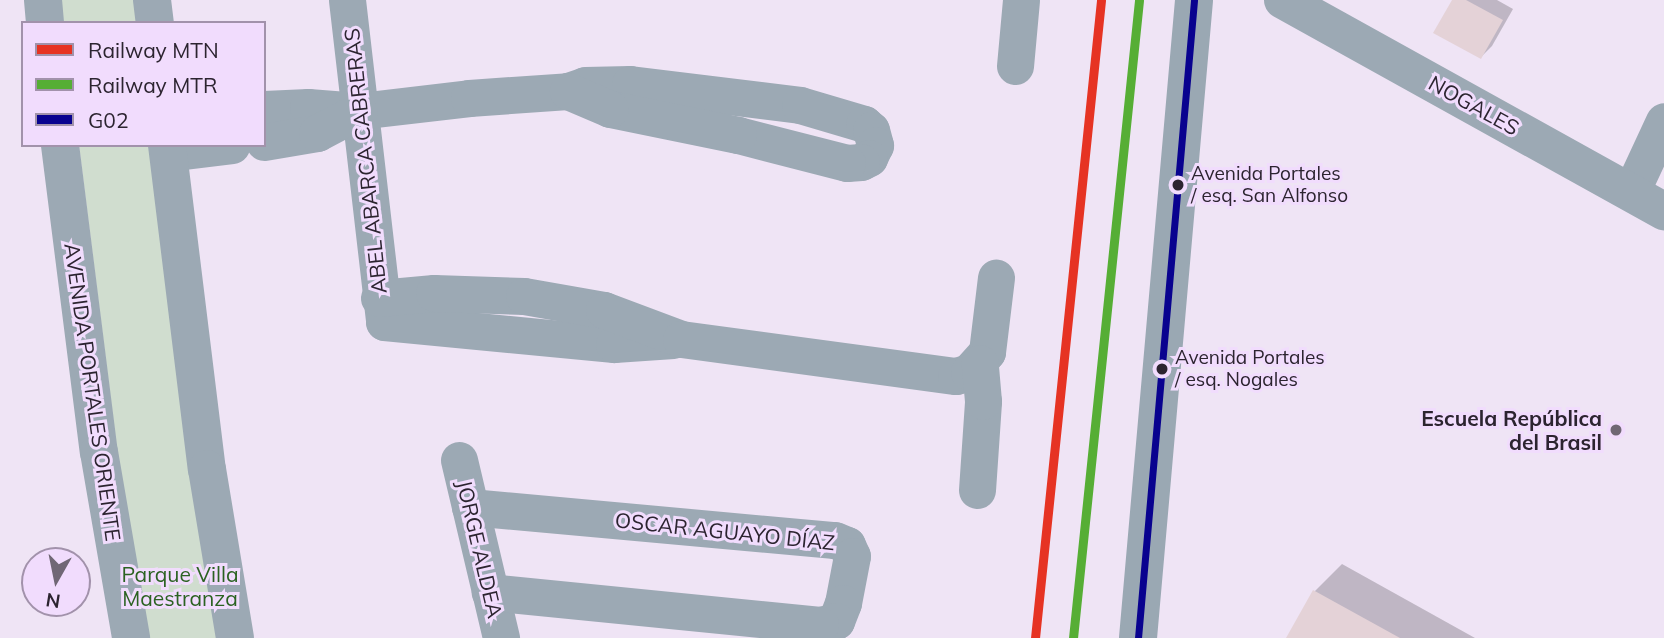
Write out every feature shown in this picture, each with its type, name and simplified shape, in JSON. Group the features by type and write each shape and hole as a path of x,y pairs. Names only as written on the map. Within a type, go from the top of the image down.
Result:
{"main road":[{"path":"1138,638 1194,0"}],"street":[{"path":"43,0 45,21"},
{"path":"152,0 155,21"},
{"name":"ABEL ABARCA CABRERAS","path":"347,0 382,310 434,293 524,296 604,310 681,339 956,376 969,372 980,363"},
{"path":"1015,66 1021,0"},
{"name":"NOGALES","path":"1283,0 1664,211"},
{"path":"266,109 308,107 359,111 568,90 599,84 658,85 800,105 864,124 874,138 873,154 861,162 846,163 750,138 610,109 568,90"},
{"path":"266,142 317,133 359,111"},
{"path":"1631,192 1664,121"},
{"name":"AVENIDA PORTALES ORIENTE","path":"60,147 99,452 131,638"},
{"path":"200,147 168,149 205,456 235,638"},
{"path":"977,490 983,401 980,363 991,340 996,278"},
{"name":"JORGE ALDEA","path":"458,460 501,638"},
{"name":"OSCAR AGUAYO DÍAZ","path":"470,507 835,540 847,545 852,556 843,603 836,621 820,625 490,592"}],"green space":[{"path":"62,0 146,0 146,21 62,21"},
{"name":"Parque Villa Maestranza","path":"79,147 161,147 231,638 146,638 125,513"}],"building":[{"path":"1452,0 1466,0 1503,20 1481,59 1433,33"},
{"path":"1313,590 1400,638 1286,638"}],"rail line":[{"name":"MTN","path":"1035,638 1101,0"},
{"name":"MTR","path":"1073,638 1139,0"}],"transit line":[{"name":"G02","path":"1138,638 1194,0"}],"place":[{"name":"Avenida Portales / esq. San Alfonso","path":"1178,185"},
{"name":"Avenida Portales / esq. Nogales","path":"1162,369"},
{"name":"Escuela República del Brasil","path":"1616,430"}]}
